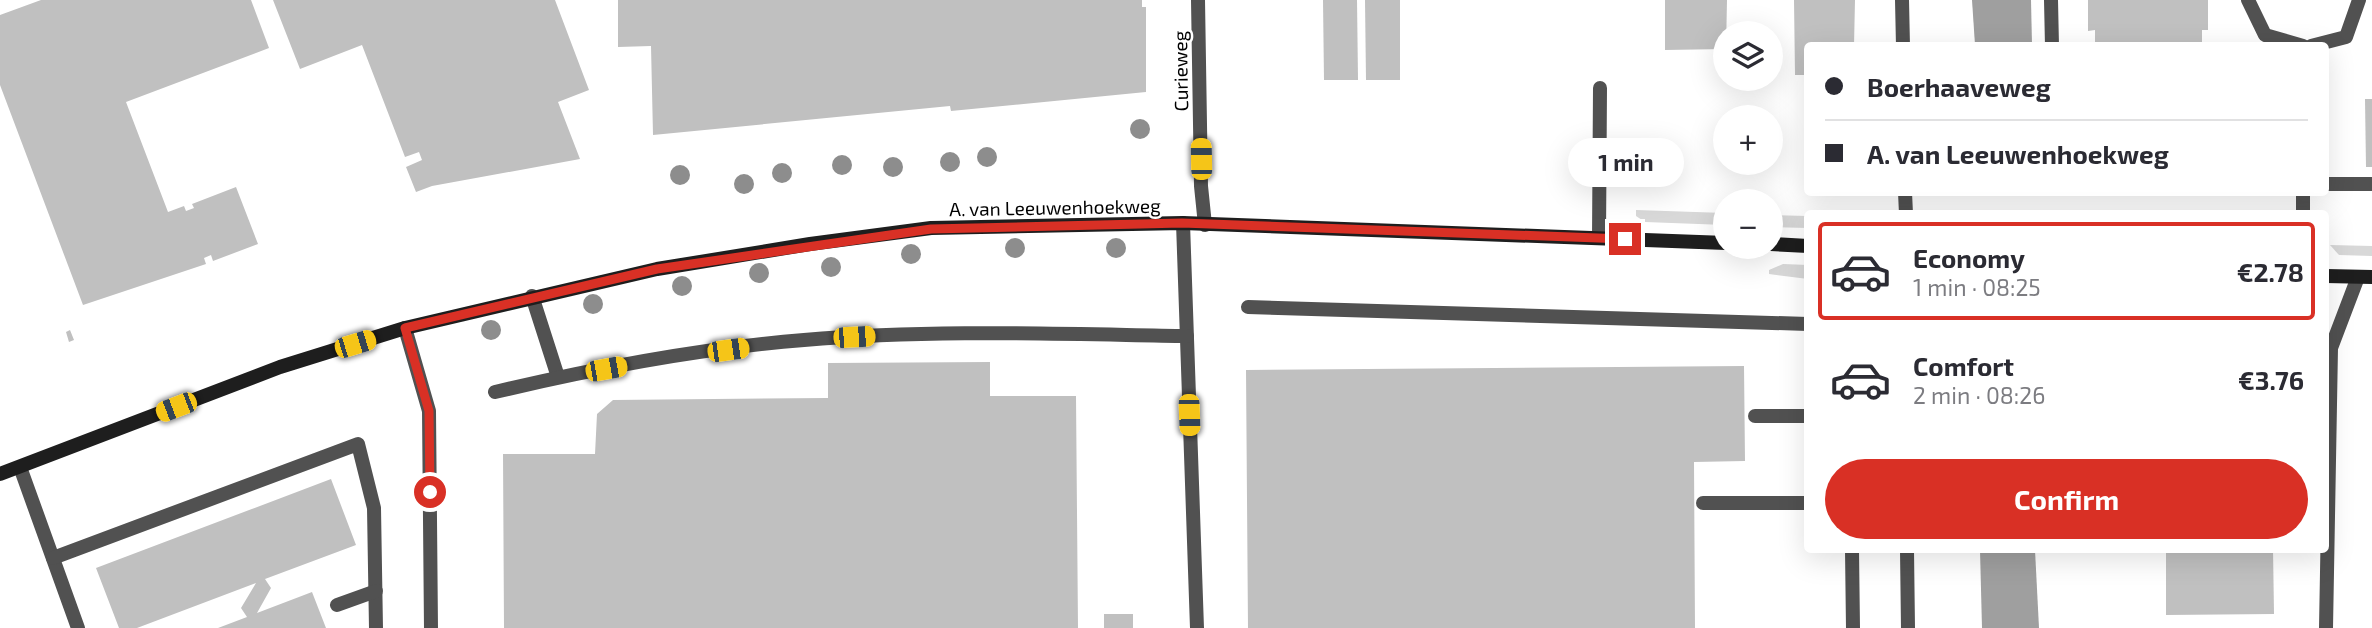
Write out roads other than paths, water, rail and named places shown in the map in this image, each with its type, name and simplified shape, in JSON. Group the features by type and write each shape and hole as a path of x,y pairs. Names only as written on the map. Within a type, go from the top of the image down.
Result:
{"street":[{"name":"Curieweg","path":"1198,0 1201,186 1205,225"},
{"path":"1902,0 1903,42"},
{"path":"2051,0 2052,42"},
{"path":"2248,0 2265,35 2289,42"},
{"path":"2327,42 2346,37 2359,0"},
{"path":"1599,238 1600,88"},
{"path":"2329,184 2372,184"},
{"name":"A. van Leeuwenhoekweg","path":"0,474 280,367 405,328 532,296 657,269 931,229 1182,223 1713,242"},
{"path":"1182,223 1197,628"},
{"path":"1783,245 1804,246"},
{"path":"2329,276 2365,277 2331,348 2329,460"},
{"path":"532,296 558,377"},
{"path":"1248,307 1804,324"},
{"path":"405,328 429,411 431,628"},
{"path":"495,392 558,377 803,340 930,333 1187,336"},
{"path":"1755,416 1804,416"},
{"path":"53,558 358,444 374,508 376,628"},
{"path":"20,467 78,628"},
{"path":"1703,503 1804,503"},
{"path":"1853,553 1853,628"},
{"path":"1907,553 1908,628"},
{"path":"2326,628 2327,553"},
{"path":"337,605 376,591"}]}
